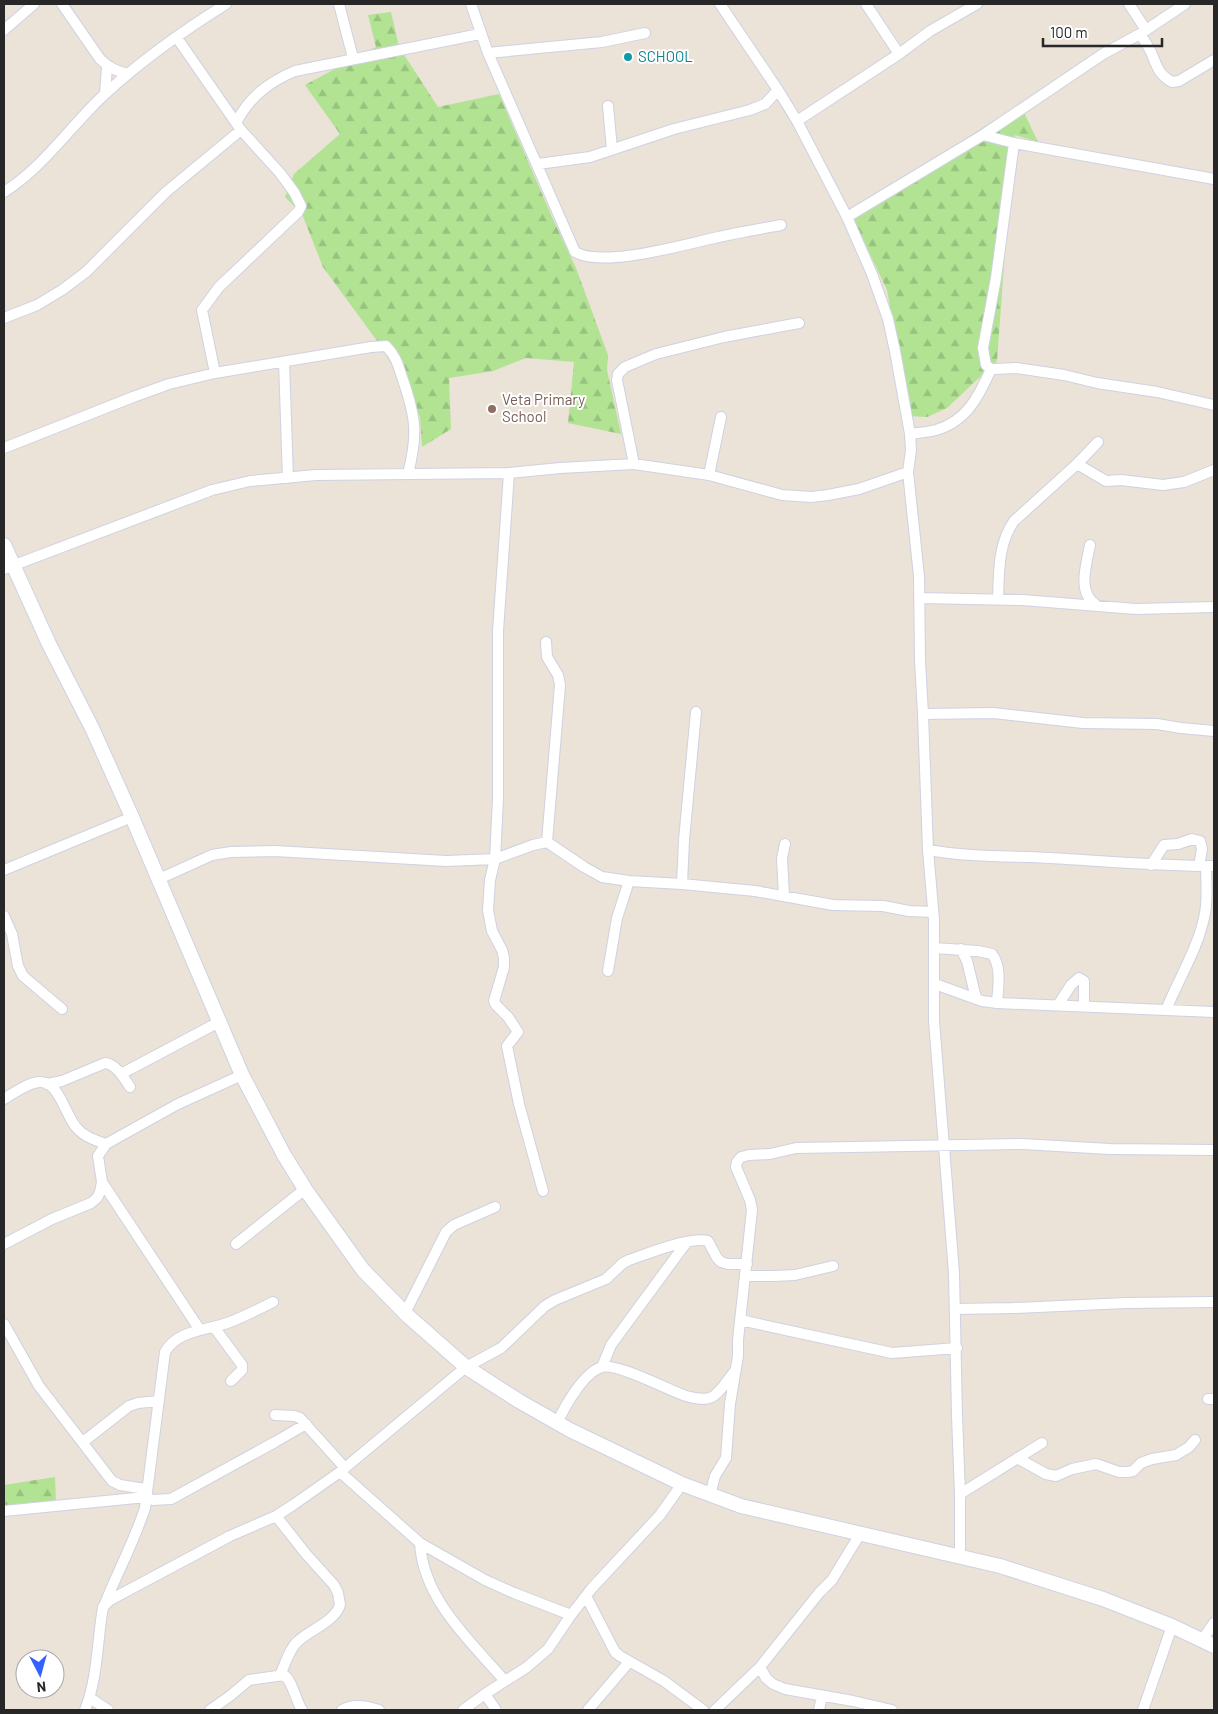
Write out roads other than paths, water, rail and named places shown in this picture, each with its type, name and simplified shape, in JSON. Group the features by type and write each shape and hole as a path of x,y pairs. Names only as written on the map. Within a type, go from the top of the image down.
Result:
{"street":[{"path":"4,30 34,4"},
{"path":"62,4 100,59 107,66 128,74"},
{"path":"4,192 32,170 54,149 82,117 128,74 203,18 226,4"},
{"path":"339,4 353,58"},
{"path":"471,4 480,34 575,252 580,255 605,257 647,254 782,225"},
{"path":"720,4 797,121 847,217 872,274 888,319 896,351 910,434 911,450 908,472 918,556 920,661 928,850 933,912 934,1021 956,1309 960,1556"},
{"path":"866,4 899,54"},
{"path":"797,121 899,54 930,31 977,4"},
{"path":"1129,4 1143,32 1157,70 1172,82 1179,81 1214,60"},
{"path":"847,217 984,135 1102,54 1120,46 1185,4"},
{"path":"488,53 602,42 645,33"},
{"path":"4,318 37,305 62,290 86,272 166,192 238,126 242,111 251,99 279,78 295,71 353,58 480,34"},
{"path":"177,38 238,126 280,173 294,192 301,206 298,212 219,287 202,310 215,373"},
{"path":"106,94 107,66"},
{"path":"538,164 590,157 674,130 758,108 769,101 778,90"},
{"path":"608,106 612,149"},
{"path":"984,135 1014,143 1214,179"},
{"path":"1014,143 996,278 983,348 986,365 991,369 1016,368 1055,374 1157,392 1214,405"},
{"path":"634,464 617,380 618,374 625,367 656,354 686,346 800,323"},
{"path":"4,448 169,384 215,373 372,346 386,346 394,354 412,408 415,425 414,445 408,474"},
{"path":"284,362 288,478"},
{"path":"910,434 934,431 951,424 972,407 991,369"},
{"path":"709,475 721,418"},
{"path":"998,599 1001,552 1006,532 1014,520 1077,464 1098,442"},
{"path":"9,567 212,490 250,481 316,475 509,473 634,464 674,468 709,475 772,493 811,496 859,489 908,472"},
{"path":"1077,464 1106,481 1121,480 1163,485 1184,482 1214,470"},
{"path":"509,473 498,631 498,789 495,859 489,894 490,924 504,958 504,967 494,1001 518,1032 507,1046 519,1104 543,1192"},
{"path":"4,545 9,567 92,728 132,817 242,1075 284,1155 305,1189 363,1270 405,1313 466,1367 519,1402 682,1484 710,1495 741,1506 1000,1566 1075,1590 1172,1626 1208,1643 1214,1623"},
{"path":"1090,545 1084,585 1087,597 1096,605"},
{"path":"1072,604 1084,585"},
{"path":"919,598 998,599 1136,609 1214,607"},
{"path":"546,642 547,656 558,674 560,685 547,842"},
{"path":"682,884 696,712"},
{"path":"923,714 993,713 1083,723 1157,724 1214,731"},
{"path":"4,870 132,817"},
{"path":"1151,865 1164,845 1178,844 1192,839 1200,841 1202,844 1206,866 1205,916 1193,950 1166,1010"},
{"path":"159,879 212,855 231,852 275,851 446,861 495,859 547,842 602,877 784,896 833,905 883,906 909,911 933,912"},
{"path":"784,896 782,858 785,844"},
{"path":"928,850 971,855 1151,865 1206,866"},
{"path":"608,971 617,918 629,881"},
{"path":"4,916 12,934 18,966 23,976 62,1009"},
{"path":"934,948 988,952 994,957 998,978 997,1003"},
{"path":"961,950 967,961 976,998"},
{"path":"1058,1005 1071,985 1079,978 1084,981 1084,1006"},
{"path":"935,984 982,1001 997,1003 1214,1012"},
{"path":"121,1074 218,1022"},
{"path":"47,1084 62,1081 105,1062 121,1074 130,1086"},
{"path":"4,1244 52,1218 91,1203 100,1192 102,1182 98,1156 106,1144 178,1104 242,1075"},
{"path":"4,1099 37,1082 47,1084 53,1087 75,1126 82,1134 92,1140 106,1144"},
{"path":"710,1495 715,1476 726,1458 730,1404 738,1356 740,1320 746,1276 752,1210 750,1200 736,1167 737,1162 742,1157 770,1154 796,1148 944,1144 1022,1144 1110,1149 1214,1150"},
{"path":"102,1182 200,1330"},
{"path":"236,1244 305,1189"},
{"path":"405,1313 446,1232 454,1225 495,1208"},
{"path":"103,1607 123,1592 230,1536 276,1516 342,1470 466,1367 501,1348 545,1306 555,1300 598,1283 612,1274 623,1263 697,1240 708,1241 721,1262 747,1264"},
{"path":"602,1367 606,1354 622,1329 686,1243"},
{"path":"746,1276 795,1275 833,1266"},
{"path":"86,1710 90,1698 103,1607 115,1576 138,1529 145,1508 165,1352 169,1344 185,1335 236,1320 273,1302"},
{"path":"956,1309 1214,1302"},
{"path":"740,1320 892,1353 957,1348"},
{"path":"4,1324 39,1386 106,1474 116,1484 146,1493 153,1500 171,1499 180,1495 306,1424"},
{"path":"214,1327 242,1365 242,1370 231,1381"},
{"path":"557,1422 574,1392 595,1371 602,1367 610,1367 646,1379 678,1394 699,1399 714,1396 736,1370"},
{"path":"83,1442 129,1406 159,1401"},
{"path":"275,1415 297,1416 306,1424 342,1470 420,1543 492,1583 571,1615"},
{"path":"1017,1458 1046,1474 1056,1476 1072,1469 1096,1464 1120,1472 1128,1472 1133,1471 1141,1463 1152,1458 1176,1455 1196,1440"},
{"path":"960,1494 1042,1443"},
{"path":"462,1710 527,1667 548,1649 586,1596 660,1515 682,1484"},
{"path":"4,1511 146,1493"},
{"path":"276,1516 334,1585 340,1605 332,1616 295,1644 280,1675"},
{"path":"715,1710 760,1667 819,1593 832,1580 860,1534"},
{"path":"420,1543 420,1554 425,1573 446,1612 505,1681"},
{"path":"586,1596 615,1652 664,1681 703,1710"},
{"path":"1143,1710 1172,1626"},
{"path":"588,1710 629,1662"},
{"path":"760,1667 766,1678 773,1684 785,1689 892,1710"},
{"path":"210,1710 249,1680 280,1675 286,1676 289,1679 294,1695 302,1710"},
{"path":"484,1694 496,1710"},
{"path":"819,1710 822,1696"},
{"path":"90,1698 108,1710"},
{"path":"342,1710 358,1706 379,1710"}],"place":[{"name":"SCHOOL","path":"628,57"},
{"name":"Veta Primary School","path":"492,409"}]}
